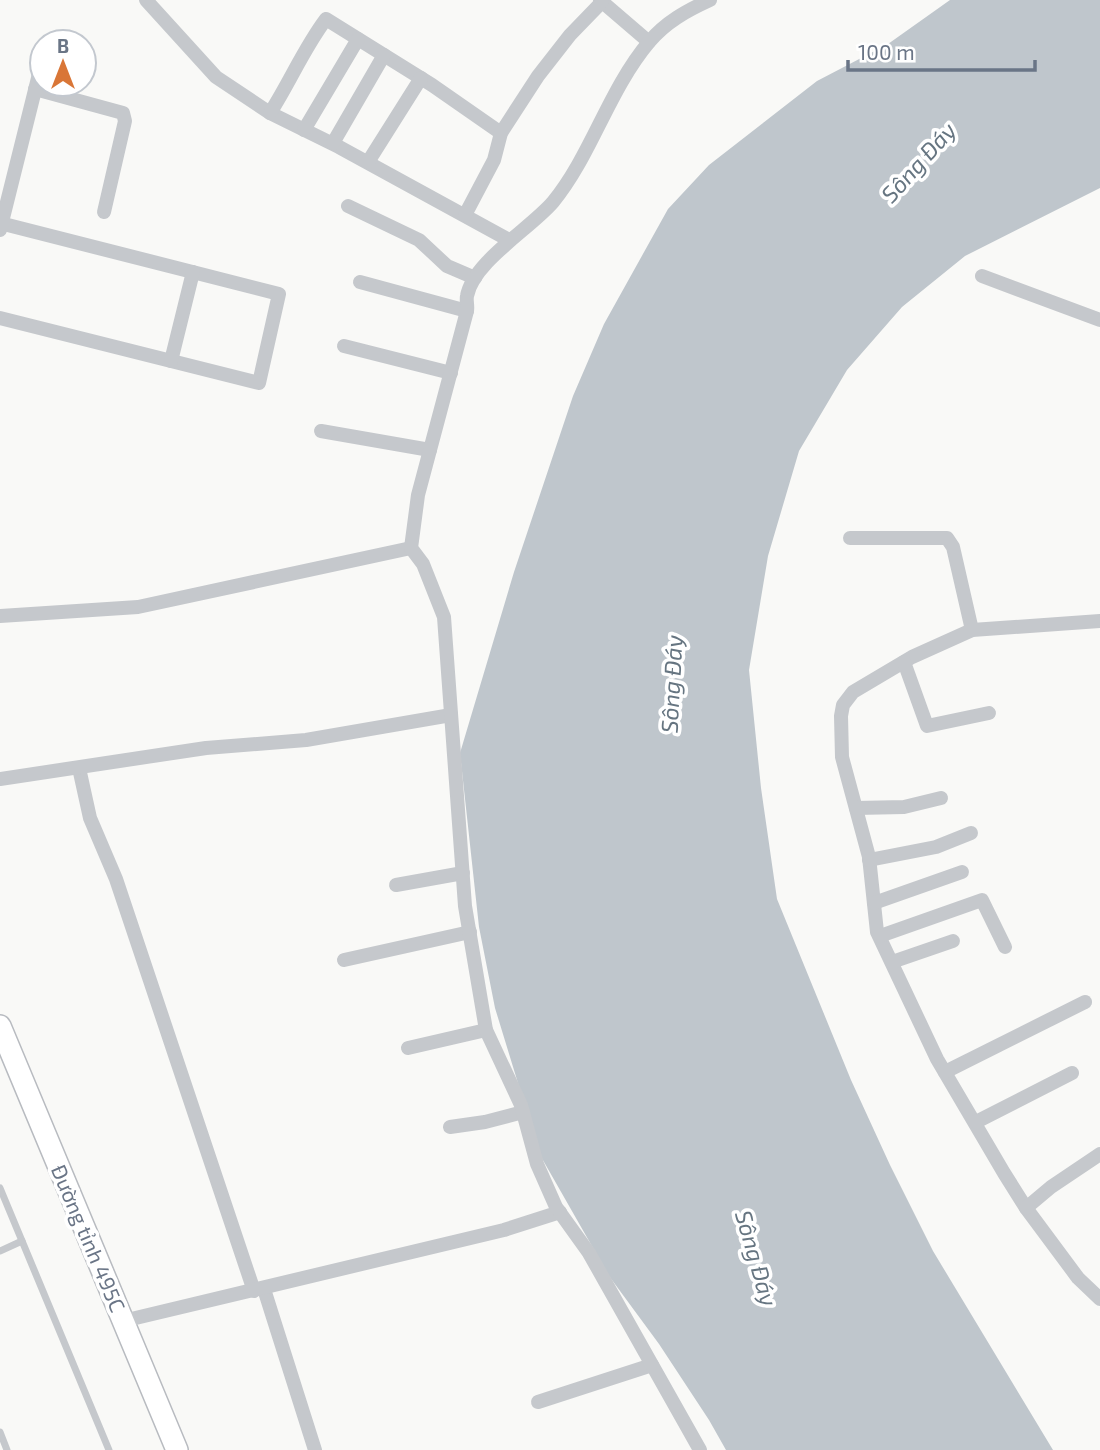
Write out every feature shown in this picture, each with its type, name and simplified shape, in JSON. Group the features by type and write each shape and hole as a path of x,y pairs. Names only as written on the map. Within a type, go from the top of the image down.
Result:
{"main road":[{"name":"Đường tỉnh 495C","path":"2,1034 177,1450"}],"street":[{"path":"146,0 216,77 270,113 333,143 509,240"},
{"path":"699,1450 589,1253 560,1212 537,1164 523,1112 486,1030 463,873 444,624 442,612 422,564 411,548 418,495 467,311 467,296 475,278 509,240 553,202 578,166 609,102 649,42 677,16 710,0"},
{"path":"466,215 494,160 501,133 538,76 601,1 649,42"},
{"path":"270,113 309,41 326,19 421,78 501,133"},
{"path":"304,130 358,39"},
{"path":"333,143 384,55"},
{"path":"368,162 421,78"},
{"path":"0,318 259,383 279,294 1,226 33,98"},
{"path":"68,98 123,113 125,121 104,212"},
{"path":"348,206 419,240 447,266 475,278"},
{"path":"171,361 193,272"},
{"path":"982,276 1100,320"},
{"path":"360,282 467,311"},
{"path":"344,346 451,373"},
{"path":"321,431 430,450"},
{"path":"850,538 947,538 953,547 972,630"},
{"path":"0,616 138,607 411,548"},
{"path":"1100,621 972,630 904,662 853,692 844,705 841,716 842,757 869,860 880,936 945,1072 1026,1208 1078,1278 1100,1299"},
{"path":"904,662 927,726 989,713"},
{"path":"0,779 206,748 306,740 452,715"},
{"path":"79,768 84,800 116,880 315,1450"},
{"path":"856,808 904,807 940,798"},
{"path":"869,860 933,847 971,833"},
{"path":"874,903 962,872"},
{"path":"396,885 463,873"},
{"path":"880,936 982,900 1004,947"},
{"path":"344,960 470,932"},
{"path":"892,962 953,941"},
{"path":"945,1072 1085,1002"},
{"path":"408,1048 486,1030"},
{"path":"976,1122 1072,1073"},
{"path":"450,1127 485,1122 523,1112"},
{"path":"1026,1208 1100,1153"},
{"path":"123,1321 504,1230 560,1212"},
{"path":"538,1402 652,1365"}],"lane":[{"path":"0,1188 109,1450"},
{"path":"0,1251 22,1241"},
{"path":"0,1432 7,1450"}],"water":[{"name":"Sông Đáy","path":"950,0 1100,0 1100,188 965,256 902,307 847,370 799,451 768,556 749,670 761,788 777,899 851,1080 933,1251 1053,1450 726,1450 659,1344 609,1276 540,1155 495,1008 479,927 460,753 514,572 573,396 604,324 668,209 709,165 817,81 888,44"}]}
